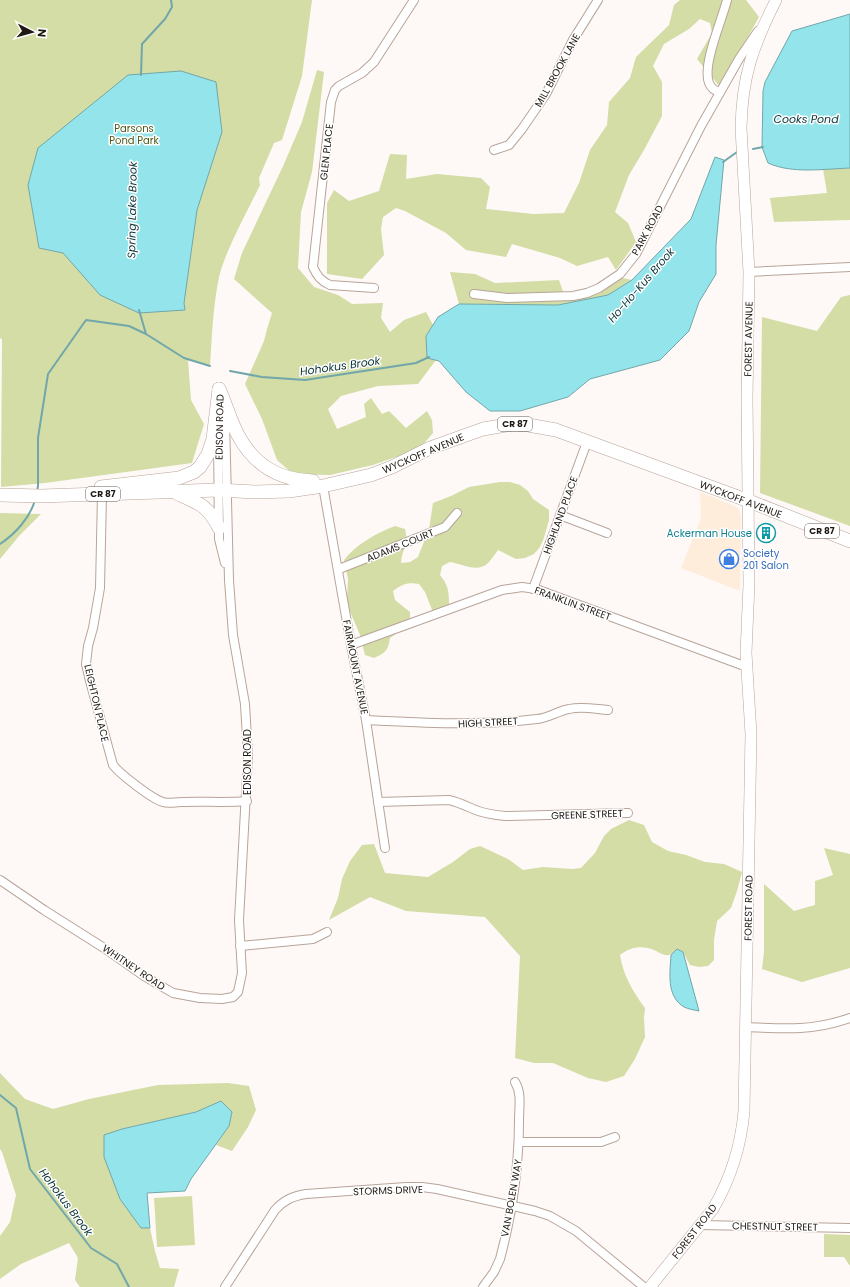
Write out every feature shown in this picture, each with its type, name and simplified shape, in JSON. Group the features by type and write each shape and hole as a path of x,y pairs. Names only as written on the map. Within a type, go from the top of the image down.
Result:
{"main road":[{"name":"FOREST AVENUE","path":"748,501 747,399 749,272 741,128 743,90 752,53 776,0"},
{"path":"219,389 238,435 253,455 268,469 284,477 298,480 346,481"},
{"path":"71,494 103,486 179,478 194,472 200,467 208,454 213,439 219,389"},
{"name":"WYCKOFF AVENUE","path":"0,494 36,496 223,490 281,491 323,486 371,475 392,467 454,438 483,429 521,424 544,427 587,442 748,501 850,541"},
{"path":"175,492 201,505 213,515 219,528"},
{"name":"FOREST ROAD","path":"650,1287 713,1209 734,1164 739,1147 744,1110 750,734 746,653 749,584 748,501"}],"street":[{"name":"GLEN PLACE","path":"374,288 330,285 317,276 313,267 331,102 335,90 339,86 362,74 374,62 414,0"},
{"name":"MILL BROOK LANE","path":"494,150 509,145 534,112 546,94 573,40 598,0"},
{"path":"720,92 712,88 709,84 708,66 727,0"},
{"name":"PARK ROAD","path":"474,294 507,298 573,296 598,288 620,274 636,254 694,139 720,92 739,59 767,18"},
{"path":"749,272 850,267"},
{"name":"EDISON ROAD","path":"219,389 218,442 223,490 233,635 245,704 248,756 247,801 239,920 240,946"},
{"name":"HIGHLAND PLACE","path":"533,589 587,442"},
{"name":"FAIRMOUNT AVENUE","path":"323,486 366,720 385,848"},
{"name":"EDISON ROAD","path":"223,490 219,539 229,580"},
{"name":"LEIGHTON PLACE","path":"102,494 100,588 93,628 88,646 86,664 113,765 125,777 157,800 163,802 227,803 247,801"},
{"name":"ADAMS COURT","path":"339,569 445,527 457,513"},
{"path":"560,515 607,534"},
{"name":"FRANKLIN STREET","path":"351,645 502,590 522,587 533,589 747,667"},
{"name":"HIGH STREET","path":"366,720 437,724 463,723 538,719 568,709 581,707 608,710"},
{"name":"GREENE STREET","path":"378,802 448,800 474,809 500,815 628,813"},
{"name":"WHITNEY ROAD","path":"0,880 144,976 173,992 200,998 222,999 233,997 238,992 242,973 240,946"},
{"path":"240,946 312,939 328,932"},
{"path":"746,1027 803,1029 830,1024 850,1018"},
{"name":"VAN BOLEN WAY","path":"484,1287 494,1272 500,1259 517,1175 520,1092 515,1082"},
{"path":"519,1142 601,1142 615,1137"},
{"name":"STORMS DRIVE","path":"225,1287 274,1210 281,1203 297,1195 406,1187 422,1187 511,1205 535,1211 562,1222 576,1231 644,1287"},
{"name":"CHESTNUT STREET","path":"700,1225 850,1228"}],"shaded area":[{"path":"700,492 739,509 741,516 740,591 681,568 701,518"}],"green space":[{"name":"Parsons Pond Park","path":"0,0 312,0 302,76 282,140 274,143 259,178 260,185 222,266 214,310 210,366 188,360 191,400 204,424 192,463 45,483 1,487 2,339 0,338"},
{"path":"680,0 746,0 759,17 720,87 697,59 712,33 710,23 700,19 689,29 664,44 653,66 662,82 662,116 629,175 615,212 628,223 636,242 616,270 608,257 577,266 560,258 512,244 506,257 466,250 446,233 405,211 396,208 383,217 381,229 384,255 362,279 327,274 327,203 334,190 349,201 379,191 390,154 407,155 406,179 437,174 481,178 490,187 486,209 533,214 564,213 579,183 590,150 607,125 609,102 630,78 636,57 669,25 674,5"},
{"path":"317,70 324,72 312,172 301,212 298,268 314,287 338,295 352,304 383,303 381,318 390,332 404,320 426,312 433,325 426,335 427,357 436,360 418,384 378,386 341,396 328,409 337,429 366,417 364,404 371,398 382,414 389,411 406,428 427,411 432,420 433,433 419,449 373,465 330,475 293,474 277,460 262,419 245,384 264,341 272,313 234,279 242,253 302,122"},
{"path":"850,168 850,220 774,222 770,198 827,193 823,169"},
{"path":"450,272 475,274 495,283 559,280 564,294 623,278 632,280 608,295 558,305 459,304"},
{"path":"850,295 850,526 760,493 762,317 817,331 841,297"},
{"path":"500,482 510,482 520,485 528,491 533,499 549,510 549,520 540,547 534,554 525,558 516,559 498,550 488,563 484,566 475,568 450,562 442,566 440,575 446,583 449,595 449,610 441,615 432,610 425,592 419,584 408,583 399,587 393,591 395,600 410,612 410,621 407,630 397,633 390,638 387,649 381,655 374,658 365,655 360,635 349,609 347,599 348,579 344,560 354,549 367,540 395,526 405,529 406,534 406,543 401,563 410,562 418,557 429,529 433,503 469,487"},
{"path":"0,513 41,514 19,536 0,559"},
{"path":"629,820 644,825 652,842 668,851 686,855 705,862 724,864 742,872 731,908 717,921 714,940 714,960 708,966 699,967 690,965 683,952 677,949 670,955 667,955 650,948 641,947 628,950 620,955 623,969 629,983 645,1008 645,1037 635,1059 624,1076 606,1082 588,1078 553,1063 534,1063 515,1058 520,956 485,917 406,911 370,897 329,920 338,898 342,879 350,861 362,845 374,844 385,873 428,877 453,862 470,849 480,846 508,859 523,870 543,867 572,869 581,868 595,853 604,836 611,829"},
{"path":"824,848 850,854 850,968 802,982 762,969 764,952 764,884 794,911 815,905 815,881 833,875"},
{"path":"0,1073 25,1099 53,1109 89,1099 158,1085 228,1083 249,1086 256,1110 248,1127 232,1151 216,1145 229,1126 221,1101 196,1112 122,1129 104,1135 141,1228 150,1228 160,1268 179,1269 174,1287 80,1287 75,1280 78,1258 69,1243 21,1264 0,1279 0,1236 10,1222 16,1195 0,1149"},
{"path":"192,1196 195,1245 157,1247 154,1198"},
{"path":"824,1234 850,1235 850,1266 844,1257 824,1257"}],"water":[{"name":"Cooks Pond","path":"850,14 850,168 798,170 787,169 768,163 762,147 763,91 765,82 792,31"},
{"path":"181,71 216,82 222,132 197,210 184,303 185,310 139,313 100,295 63,253 39,248 28,185 38,148 128,75"},
{"path":"715,157 724,160 716,245 716,274 699,302 689,331 660,360 590,379 568,397 520,411 490,411 466,392 439,361 427,358 426,336 438,317 459,304 558,305 608,295 632,280 691,219"},
{"path":"677,949 683,952 699,1011 684,1007 674,997 670,984 671,955"},
{"path":"221,1101 232,1112 229,1126 191,1179 185,1191 147,1193 150,1228 141,1228 120,1199 104,1157 104,1135 122,1129 196,1112"}],"waterway":[{"name":"Spring Lake Brook","path":"141,75 142,44 165,19 172,7 171,0"},
{"name":"Ho-Ho-Kus Brook","path":"753,149 763,147"},
{"name":"Ho-Ho-Kus Brook","path":"723,162 737,152"},
{"name":"Spring Lake Brook","path":"139,310 146,334"},
{"name":"Hohokus Brook","path":"37,492 38,438 48,374 86,320 129,326 146,334 184,358 210,366"},
{"name":"Hohokus Brook","path":"230,371 262,377 305,380 416,363 429,357"},
{"name":"Hohokus Brook","path":"0,544 26,519 35,500"},
{"name":"Hohokus Brook","path":"0,1095 16,1108 30,1169 91,1248 117,1264 129,1287"}],"place":[{"name":"Ackerman House","path":"766,533"},
{"name":"Society 201 Salon","path":"729,559"}]}
